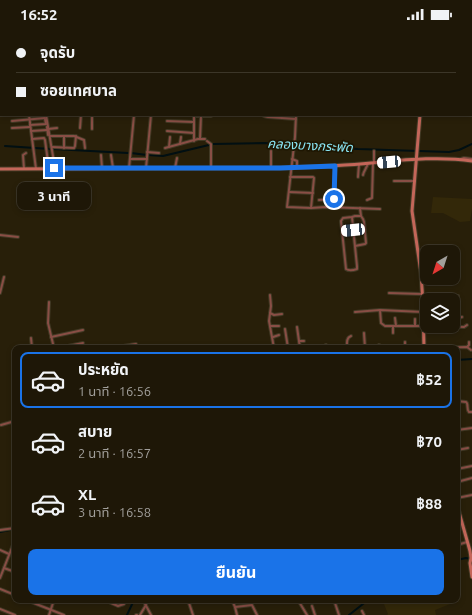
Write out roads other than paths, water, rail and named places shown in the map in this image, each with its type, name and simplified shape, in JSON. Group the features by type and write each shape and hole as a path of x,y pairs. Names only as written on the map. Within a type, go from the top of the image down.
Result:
{"street":[{"path":"29,116 36,169"},
{"path":"46,116 55,168 64,172"},
{"path":"80,116 80,128"},
{"path":"92,116 92,128"},
{"path":"129,168 134,116"},
{"path":"146,168 151,116"},
{"path":"194,141 194,116 211,116"},
{"path":"200,139 201,116"},
{"path":"264,116 296,119 287,207 380,209"},
{"path":"420,116 412,215 420,267"},
{"path":"12,121 45,118 46,124 12,128"},
{"path":"167,121 194,122"},
{"path":"31,131 57,128"},
{"path":"167,131 194,133"},
{"path":"49,135 76,136 84,140 85,148"},
{"path":"64,136 64,148"},
{"path":"52,147 74,148 76,136"},
{"path":"169,147 170,137"},
{"path":"32,139 44,138 49,169"},
{"path":"180,144 181,138"},
{"path":"165,148 200,139 206,140 211,145 211,168"},
{"path":"271,151 271,168"},
{"path":"367,200 372,198 374,151"},
{"path":"147,152 159,153"},
{"path":"24,168 23,155 26,153"},
{"path":"101,155 102,168"},
{"path":"111,155 113,168"},
{"path":"175,168 177,158"},
{"path":"129,159 147,159"},
{"path":"292,159 297,161 297,168"},
{"path":"59,171 102,168 297,168 417,160 472,160"},
{"path":"363,175 364,171 368,167 368,163"},
{"path":"358,177 359,164"},
{"path":"319,200 334,199 335,166"},
{"path":"0,169 55,168"},
{"path":"290,177 313,177 311,208"},
{"path":"394,181 415,181"},
{"path":"289,192 313,193"},
{"path":"355,246 366,244 364,219 361,216 360,208"},
{"path":"352,218 357,269 349,270 346,269 341,220 343,218 361,216"},
{"path":"342,232 365,230"},
{"path":"0,235 18,237"},
{"path":"0,292 4,277"},
{"path":"389,293 420,295"},
{"path":"270,295 269,318 273,345"},
{"path":"49,302 48,322 53,345"},
{"path":"380,310 381,320 385,326 420,326"},
{"path":"355,312 380,310 420,313"},
{"path":"270,313 274,315 282,314"},
{"path":"393,333 395,318"},
{"path":"415,319 415,326"},
{"path":"460,327 467,325"},
{"path":"270,326 279,326"},
{"path":"297,327 300,345"},
{"path":"285,328 288,345"},
{"path":"52,337 83,330"},
{"path":"364,333 365,345"},
{"path":"424,333 424,345"},
{"path":"272,337 279,335"},
{"path":"348,345 347,341 351,336"},
{"path":"31,338 32,345"},
{"path":"299,341 304,341"},
{"path":"467,347 469,342"},
{"path":"73,345 83,343"},
{"path":"130,345 136,344"},
{"path":"460,348 467,347 471,350"},
{"path":"460,401 466,402 468,404 468,411 472,412"},
{"path":"1,425 12,422"},
{"path":"460,430 472,428"},
{"path":"460,449 468,448"},
{"path":"460,468 472,466"},
{"path":"460,481 472,478"},
{"path":"460,497 472,495"},
{"path":"460,516 467,542 472,577"},
{"path":"0,530 12,528"},
{"path":"460,544 467,542"},
{"path":"0,578 12,548"},
{"path":"0,550 10,554"},
{"path":"0,569 12,571"},
{"path":"0,589 12,594"},
{"path":"34,603 64,615"},
{"path":"49,615 53,603"},
{"path":"111,603 118,606 124,604"},
{"path":"189,603 193,615"},
{"path":"233,603 237,615"},
{"path":"300,603 307,615"},
{"path":"335,603 339,615"},
{"path":"140,615 146,605"},
{"path":"146,605 151,615"},
{"path":"234,607 251,605 257,615"},
{"path":"312,606 315,615"},
{"path":"0,609 14,615"},
{"path":"362,611 364,615"}],"waterway":[{"name":"คลองบางกระพัด","path":"148,155 163,156 213,144 264,143 358,149 449,152 459,150 472,144"},
{"name":"คลองบางกระพัด","path":"5,146 50,149"},
{"name":"คลองบางกระพัด","path":"53,149 128,153"},
{"name":"คลองบางกระพัด","path":"131,153 147,155"},
{"path":"460,360 472,359"},
{"path":"0,532 12,530"},
{"path":"460,559 471,559"},
{"path":"127,615 133,603"},
{"path":"349,615 364,603"}]}
